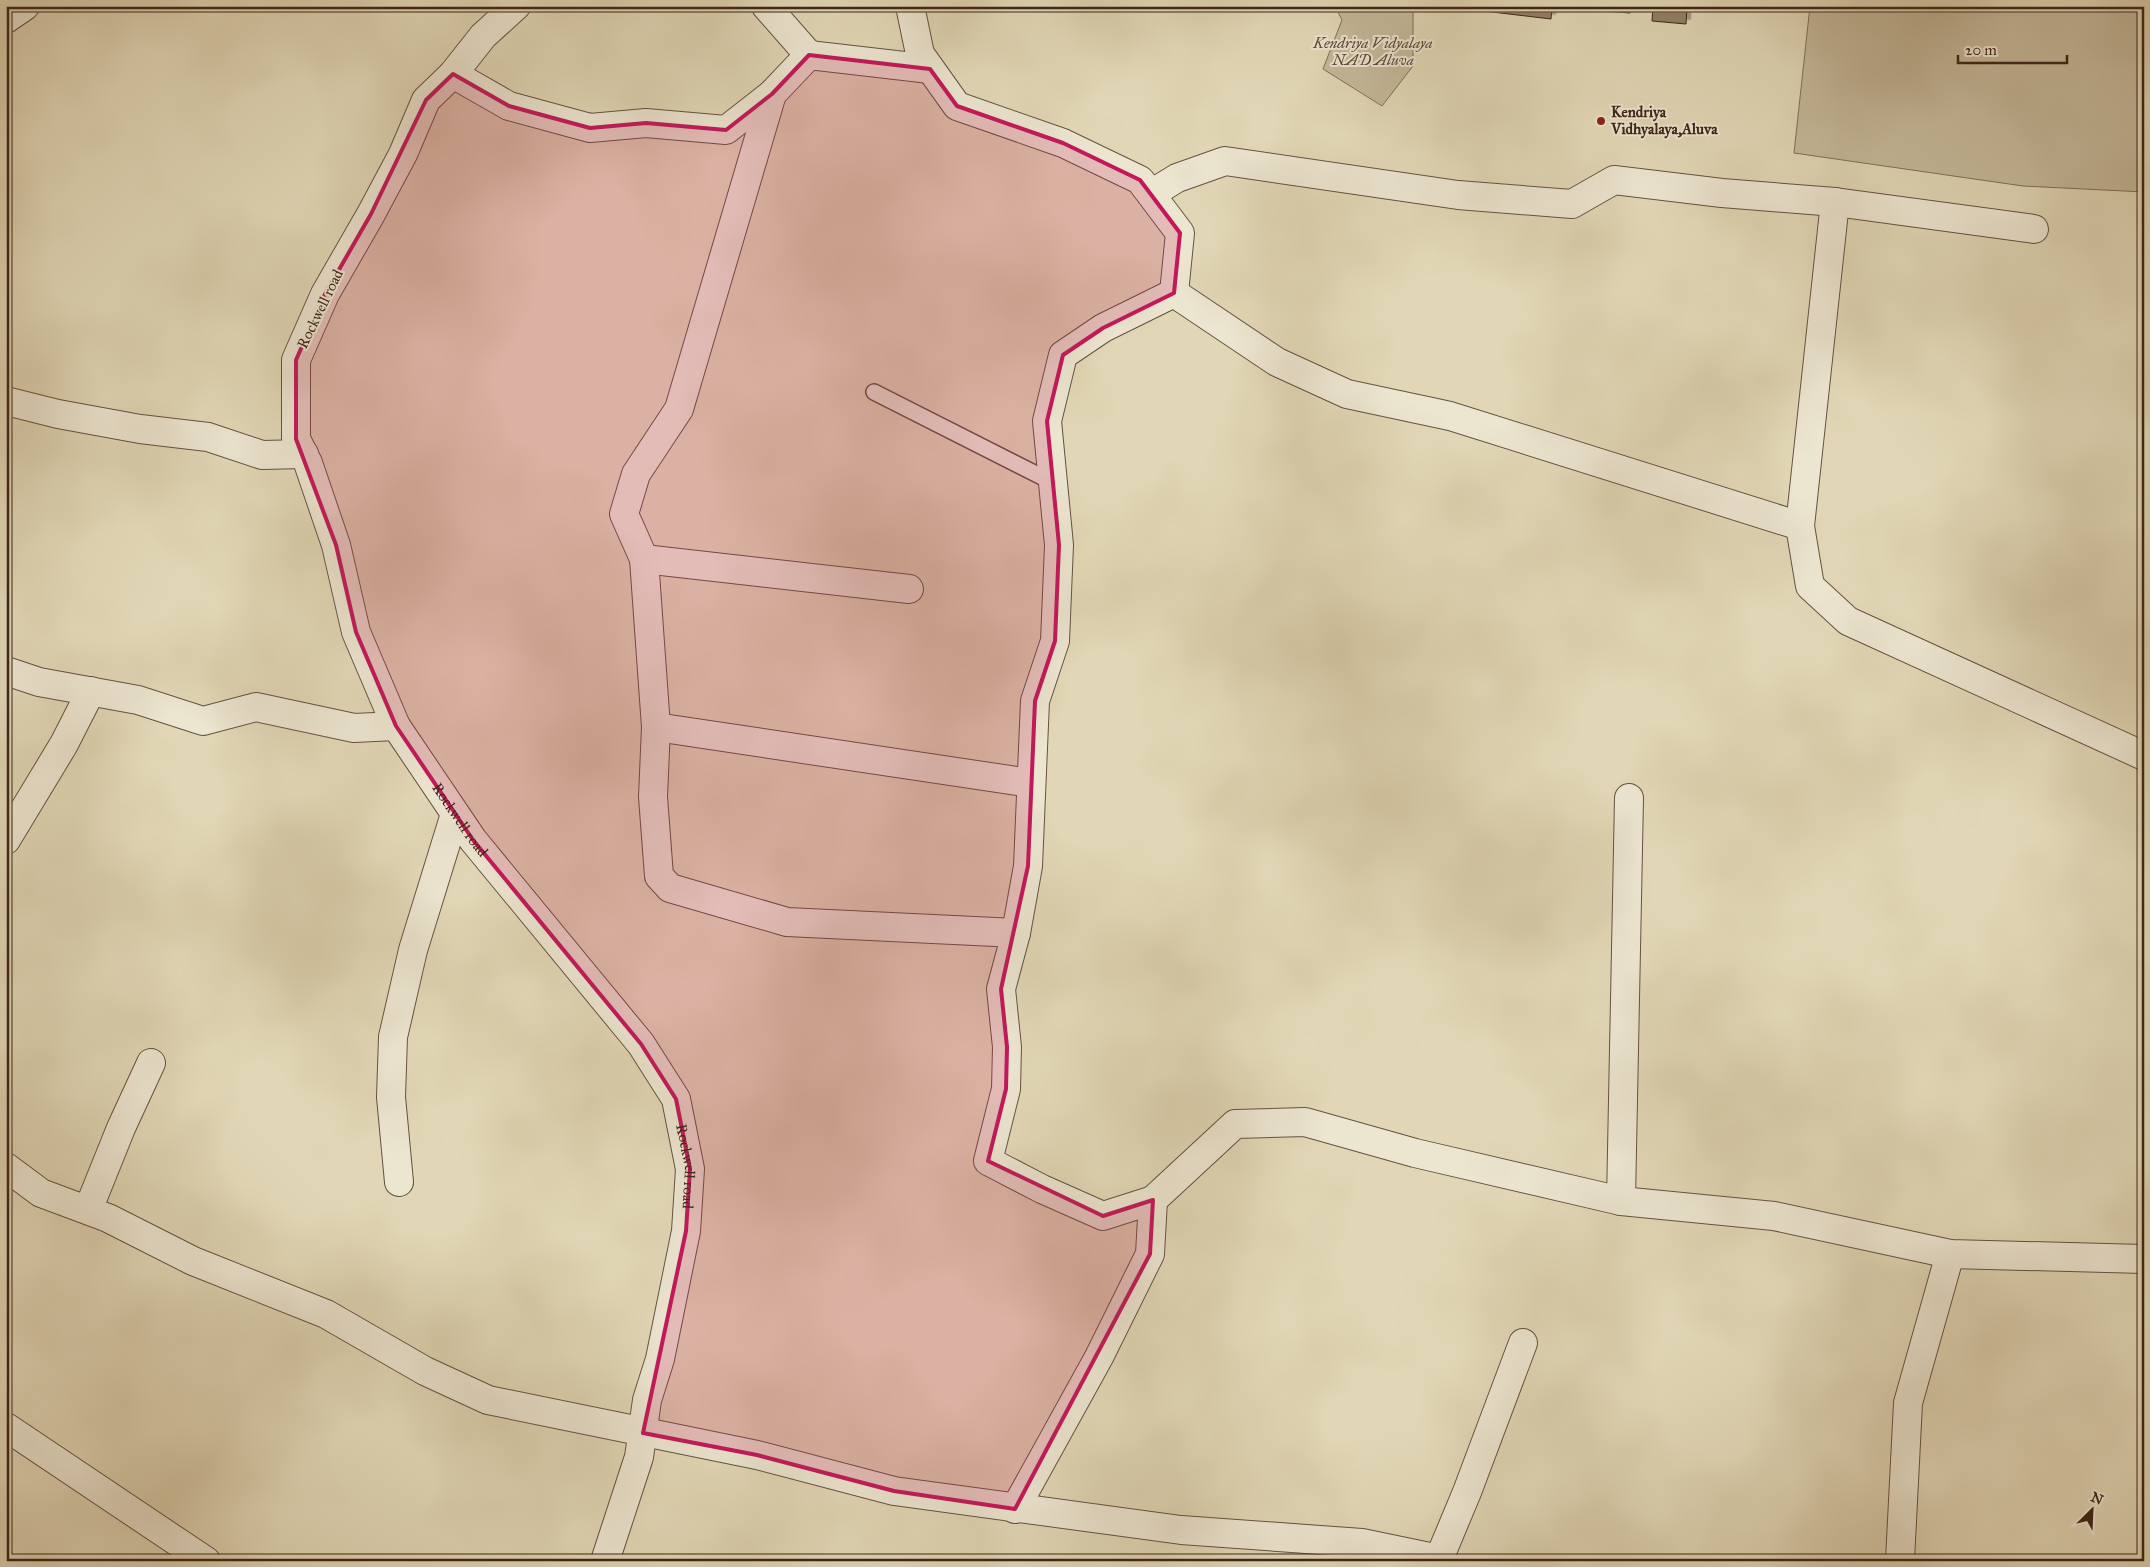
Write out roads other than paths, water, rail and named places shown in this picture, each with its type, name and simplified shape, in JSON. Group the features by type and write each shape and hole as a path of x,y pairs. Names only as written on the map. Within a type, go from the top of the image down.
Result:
{"street":[{"path":"6,19 25,6"},
{"name":"Rockwell road","path":"516,6 482,36 453,74 426,100 402,154 371,214 325,294 296,360 296,440 304,454 336,545 356,632 396,726 473,840 640,1044 676,1099 690,1169 686,1231 675,1296 660,1359 647,1400 639,1457 605,1561"},
{"path":"766,6 809,55 930,69"},
{"path":"910,6 920,54 956,106 1063,143 1140,180 1180,233 1174,293"},
{"path":"453,74 509,106 590,128 646,123 726,130 772,94 809,55"},
{"path":"772,94 678,409 636,474 624,514 644,559 656,727 653,797 659,876 670,888 787,922 1016,933"},
{"path":"1151,194 1177,178 1225,161 1458,195 1572,204 1614,180 1722,193 1835,202 2034,229"},
{"path":"1835,202 1800,526 1810,586 1848,622 2144,756"},
{"path":"1174,293 1103,328 1063,355 1047,421 1059,545 1055,641 1035,701 1030,783 1028,866 1016,933 1001,989 1007,1047 1006,1089 988,1161 1042,1189 1103,1216 1153,1200 1235,1124 1305,1122 1415,1153 1621,1201 1774,1216 1950,1254 2144,1259"},
{"path":"1174,293 1277,362 1347,394 1450,416 1800,526"},
{"path":"6,401 58,414 113,424 208,437 262,455 304,454"},
{"path":"644,559 910,588"},
{"path":"6,671 39,682 138,700 203,721 256,707 354,728 396,726"},
{"path":"6,840 64,744 91,692"},
{"path":"656,727 1030,783"},
{"path":"1621,1201 1629,798"},
{"path":"399,1182 391,1097 393,1037 413,950 455,814"},
{"path":"88,1210 121,1128 151,1063"},
{"path":"9,1174 41,1193 108,1218 193,1260 326,1314 425,1371 488,1400 757,1455 894,1492 1360,1552 1439,1559 1467,1492 1523,1343"},
{"path":"1015,1509 1099,1357 1150,1254 1153,1200"},
{"path":"1900,1560 1908,1403 1950,1254"},
{"path":"6,1428 206,1561"}],"lane":[{"path":"874,392 1052,482"}],"place":[{"name":"Kendriya Vidhyalaya,Aluva","path":"1601,121"}],"park label":[{"name":"Kendriya Vidyalaya NAD Aluva","path":"1373,52"}]}
